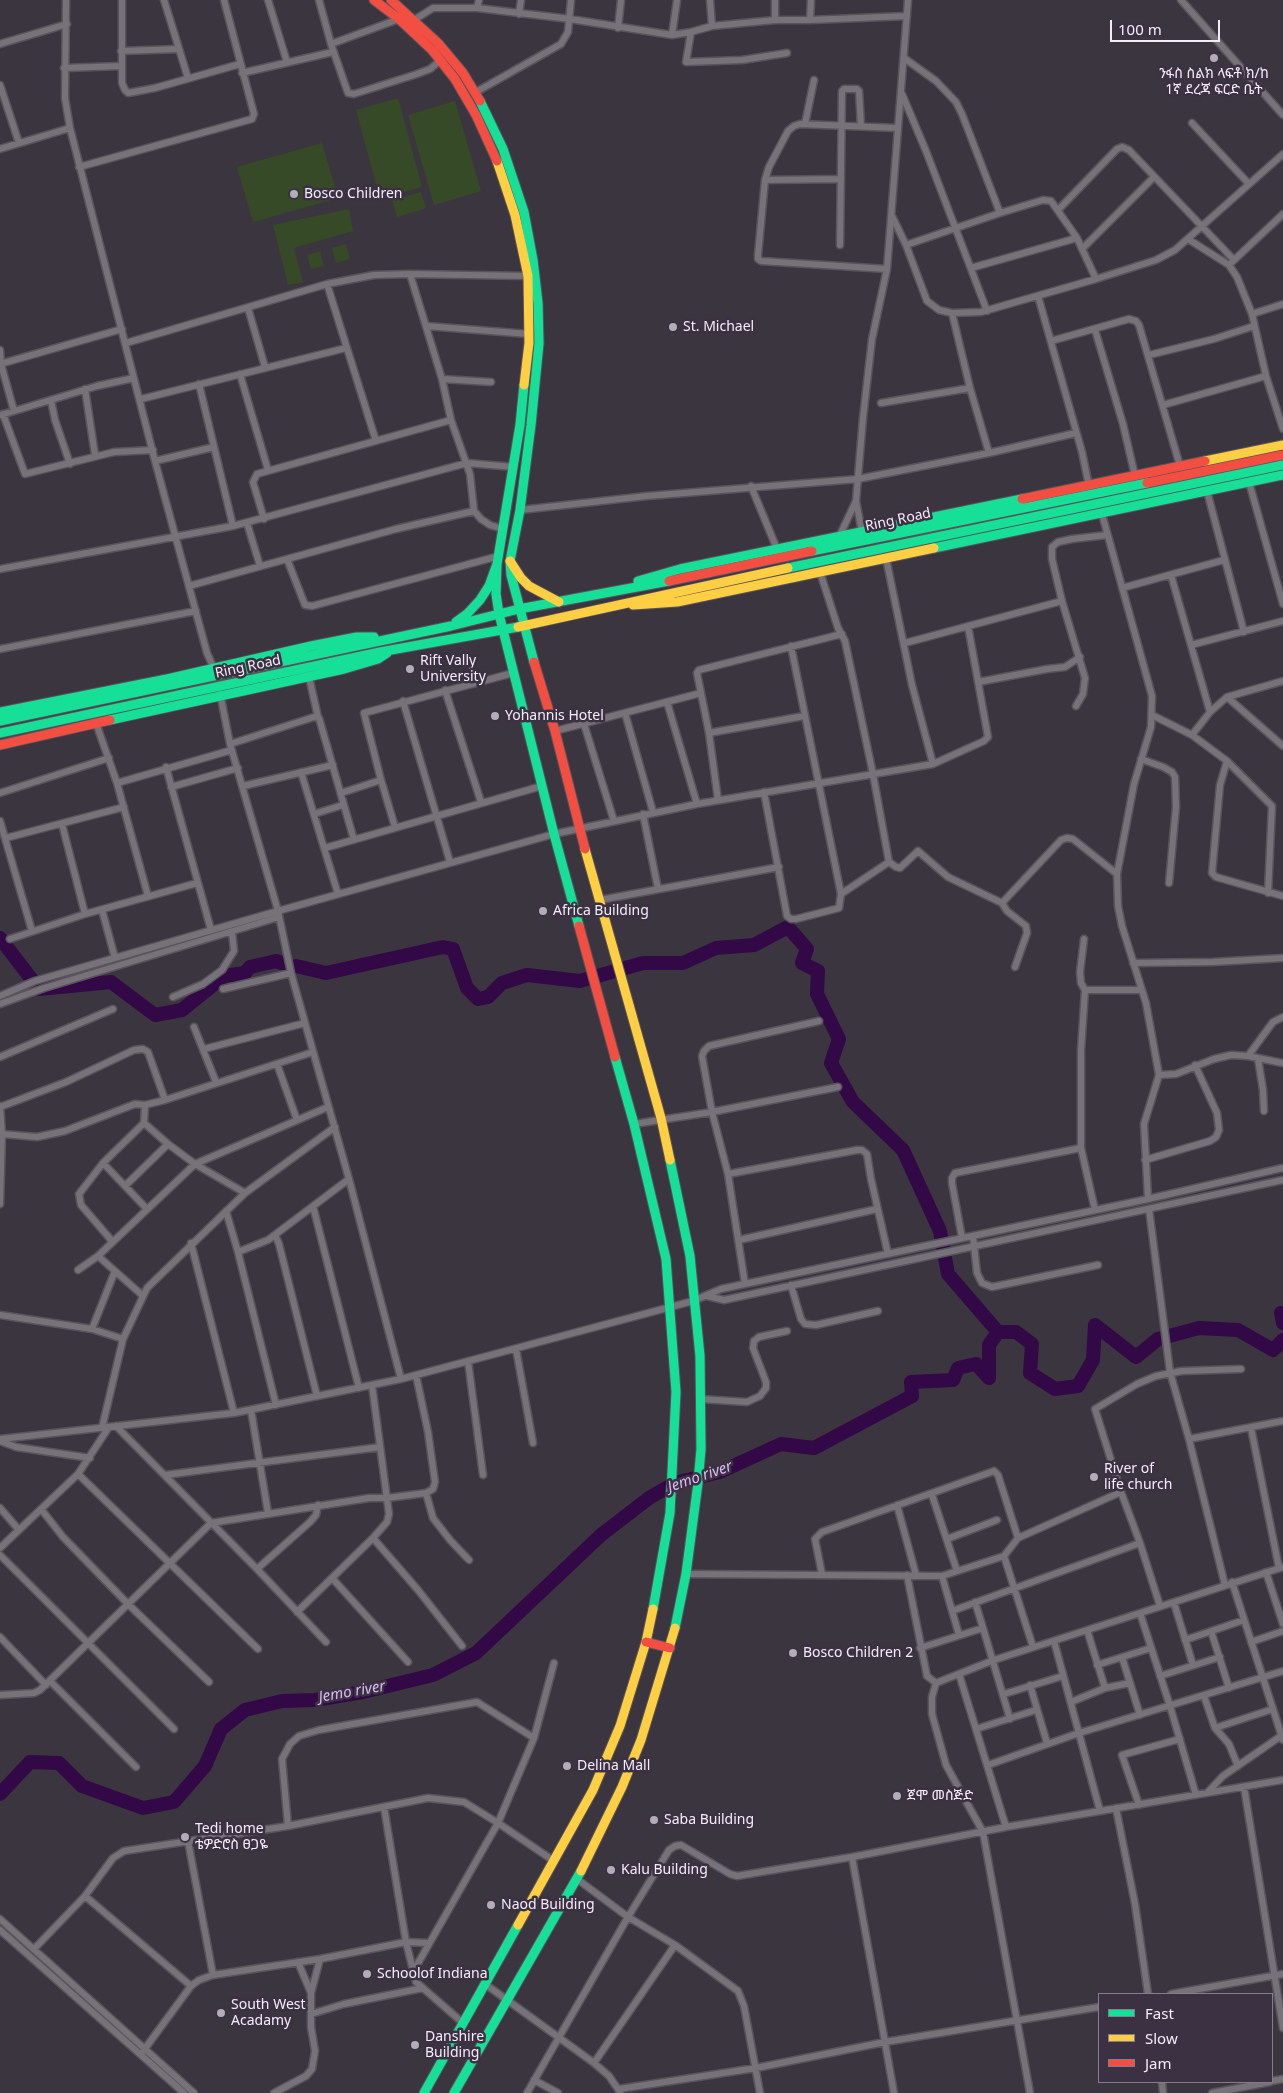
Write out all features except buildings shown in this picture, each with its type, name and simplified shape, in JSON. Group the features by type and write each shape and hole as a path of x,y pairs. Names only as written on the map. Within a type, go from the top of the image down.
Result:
{"main road":[{"path":"374,0 399,19 441,60 455,79 472,108 494,153 515,215 528,276 529,334 525,393 498,560 496,594 512,673 634,1124 666,1259 676,1392 670,1513 646,1642 620,1726 593,1790 424,2093"},
{"path":"390,0 414,20 444,50 476,92 503,149 524,212 534,260 539,343 536,388 520,510 510,561 511,575 518,609 555,731 579,828 618,960 661,1118 690,1256 693,1302 700,1356 701,1449 686,1574 670,1648 640,1740 622,1787 577,1878 454,2093"},
{"path":"528,304 538,303"},
{"path":"607,593 622,586 680,569 1283,445"},
{"name":"Ring Road","path":"0,721 215,672 451,626 518,609 607,593 1283,455"},
{"name":"Ring Road","path":"0,733 220,691 390,652 503,630 673,592 1283,465"},
{"path":"623,604 646,605 677,602 1283,475"},
{"path":"451,626 467,614 480,600 488,586 498,560"},
{"path":"510,561 521,578 529,586 547,597 560,602"},
{"path":"0,745 96,723 220,691 309,677 370,662 390,652"},
{"path":"0,712 167,679 215,672"},
{"path":"646,1642 670,1648"}],"street":[{"path":"66,0 64,98 79,167 141,399 155,462 207,653 215,672 231,747 349,1179 400,1379"},
{"path":"122,0 122,83 124,90 128,93 155,88 240,64"},
{"path":"164,0 188,78"},
{"path":"79,167 252,119 254,114 224,0"},
{"path":"268,0 287,62"},
{"path":"319,0 333,52 344,87 348,93 354,94 417,74 430,69 441,60"},
{"path":"431,0 433,8"},
{"path":"477,8 479,0"},
{"path":"519,14 521,0"},
{"path":"476,92 561,44 568,32 571,0"},
{"path":"618,28 621,0"},
{"path":"672,34 677,0"},
{"path":"710,0 712,26"},
{"path":"775,0 775,20"},
{"path":"810,20 811,0"},
{"path":"862,532 856,501 872,339 887,269 908,0"},
{"path":"1181,0 1283,115"},
{"path":"414,20 433,8 477,8 672,34 691,32 712,26 775,20 907,16"},
{"path":"331,44 399,19"},
{"path":"0,44 67,24"},
{"path":"691,32 686,62 742,60 787,53"},
{"path":"121,51 179,49"},
{"path":"242,73 333,52"},
{"path":"904,58 936,82 956,102 1000,213"},
{"path":"64,68 121,66"},
{"path":"805,124 814,80"},
{"path":"840,245 842,91 844,89 859,91 861,126"},
{"path":"1,90 19,143"},
{"path":"901,93 987,311"},
{"path":"1192,123 1249,184"},
{"path":"887,269 761,261 758,259 758,255 765,180 769,167 788,131 794,126 805,124 897,128"},
{"path":"0,149 70,128"},
{"path":"1058,210 1117,150 1122,147 1128,150 1201,225 1231,263 1252,314 1266,376 1280,409 1283,430"},
{"path":"891,214 906,245 927,302 939,310 952,313 987,311 1156,260 1175,250 1283,154"},
{"path":"1082,249 1154,177"},
{"path":"765,180 841,179"},
{"path":"906,245 1000,213 1043,200 1050,201 1077,238 1096,279"},
{"path":"1231,263 1283,214"},
{"path":"971,268 1077,238"},
{"path":"1188,239 1231,263"},
{"path":"410,274 442,379 450,420 470,474 474,511 490,525 503,529"},
{"path":"126,343 328,284 374,275 528,276"},
{"path":"328,284 376,441"},
{"path":"1038,296 1089,486"},
{"path":"1252,314 1283,304"},
{"path":"248,308 265,367"},
{"path":"952,313 970,388 989,453"},
{"path":"1051,340 1095,330 1129,319 1140,324 1180,466"},
{"path":"426,326 529,334"},
{"path":"1148,355 1214,339 1254,326"},
{"path":"1,364 122,329"},
{"path":"1095,330 1135,476"},
{"path":"141,399 346,348"},
{"path":"0,350 1,364 14,411"},
{"path":"240,374 268,470"},
{"path":"1163,405 1266,376"},
{"path":"134,378 85,389 1,414 25,474 70,464 95,455 153,450"},
{"path":"442,379 491,382"},
{"path":"199,384 233,526"},
{"path":"880,403 970,388"},
{"path":"85,389 95,455"},
{"path":"51,400 55,420 70,464"},
{"path":"264,519 253,482 257,474 450,420"},
{"path":"520,510 751,486 858,479 989,453 1076,433"},
{"path":"155,462 214,447"},
{"path":"0,570 176,536 187,536 247,523 467,463 514,468"},
{"path":"1249,482 1283,604"},
{"path":"751,486 777,549"},
{"path":"1207,491 1244,632"},
{"path":"839,537 856,501"},
{"path":"189,586 396,529 474,511"},
{"path":"1102,514 1152,696 1151,727 1134,784 1117,874 1118,906 1142,990 1159,1075 1144,1124 1148,1199"},
{"path":"247,523 260,566"},
{"path":"1076,706 1085,687 1080,657 1062,600 1052,559 1052,547 1058,542 1107,535"},
{"path":"886,558 906,643 912,685 933,764"},
{"path":"287,559 305,605 312,606 498,560"},
{"path":"1122,588 1224,560"},
{"path":"820,572 845,641 889,862 900,868 918,851 948,877 1002,903 1007,911 1026,926 1027,933 1014,967"},
{"path":"1171,575 1192,645 1203,694 1210,712"},
{"path":"906,643 1062,600"},
{"path":"0,649 196,611"},
{"path":"1192,645 1283,621"},
{"path":"0,1004 44,988 232,932 338,894 554,834 653,812 933,764 984,742 988,737 968,626"},
{"path":"718,800 709,733 697,673 699,670 842,634"},
{"path":"764,792 787,916 791,920 839,908 841,894 791,646"},
{"path":"978,682 1047,668 1065,667 1080,657"},
{"path":"395,827 364,713 512,673"},
{"path":"309,677 318,717 321,720 354,840"},
{"path":"1192,735 1210,712 1227,697 1283,681"},
{"path":"445,690 481,802"},
{"path":"555,731 701,693"},
{"path":"1227,697 1283,745"},
{"path":"404,701 450,862"},
{"path":"667,702 697,804"},
{"path":"625,713 653,812"},
{"path":"1152,715 1192,735 1227,762 1272,806 1268,893"},
{"path":"709,733 804,716"},
{"path":"117,783 318,717"},
{"path":"96,723 117,783 148,896"},
{"path":"584,724 614,821"},
{"path":"0,793 109,758"},
{"path":"1141,759 1172,772 1175,777 1176,807 1169,883"},
{"path":"1227,762 1220,785 1212,873 1216,877 1283,896"},
{"path":"243,786 332,765"},
{"path":"166,767 211,930"},
{"path":"171,787 238,768"},
{"path":"301,772 338,894"},
{"path":"341,793 381,780"},
{"path":"325,848 542,786"},
{"path":"314,814 343,805"},
{"path":"4,842 124,807"},
{"path":"643,814 658,889"},
{"path":"0,821 4,842 32,931"},
{"path":"62,824 85,914"},
{"path":"1002,903 1061,840 1067,838 1073,839 1117,874"},
{"path":"841,894 889,862"},
{"path":"600,900 779,867"},
{"path":"10,940 85,914 198,883"},
{"path":"102,910 115,958"},
{"path":"0,996 35,982 115,958 211,930 278,914"},
{"path":"173,997 203,984 222,970 234,951 232,932"},
{"path":"1084,939 1080,972 1081,983 1085,990 1081,1050 1081,1148 1095,1210"},
{"path":"1133,962 1213,962 1283,958"},
{"path":"223,989 292,972"},
{"path":"1085,990 1142,990"},
{"path":"0,1057 113,1009"},
{"path":"1248,1056 1273,1022 1283,1017"},
{"path":"746,1284 728,1174 712,1112 702,1056 704,1051 710,1046 819,1021"},
{"path":"204,1049 305,1023"},
{"path":"194,1028 216,1082"},
{"path":"0,1204 2,1134 0,1107 66,1082 134,1050 142,1049 148,1052 165,1100"},
{"path":"2,1134 37,1137 65,1131 135,1104 165,1100 313,1052"},
{"path":"1159,1075 1176,1074 1195,1065 1232,1056 1248,1056 1283,1063"},
{"path":"1258,1059 1264,1090 1264,1111"},
{"path":"277,1064 297,1120"},
{"path":"1145,1160 1210,1141 1216,1137 1219,1130 1217,1113 1195,1065"},
{"path":"634,1124 661,1118 712,1112 838,1088"},
{"path":"112,1240 79,1201 79,1194 103,1163 144,1123 145,1104"},
{"path":"78,1270 98,1256 112,1240 195,1164 328,1107"},
{"path":"144,1123 195,1164 245,1193"},
{"path":"0,1548 78,1474 90,1458 105,1427 124,1339 142,1296 152,1281 245,1193 335,1127"},
{"path":"125,1186 168,1144"},
{"path":"962,1238 952,1183 955,1173 1081,1148"},
{"path":"728,1174 862,1150 867,1154 877,1209 888,1254"},
{"path":"103,1163 146,1208"},
{"path":"0,1440 234,1413 359,1388 416,1375 693,1302 721,1289 1148,1199 1283,1168"},
{"path":"1260,1173 1263,1184"},
{"path":"238,1252 255,1246 275,1235 349,1179"},
{"path":"707,1296 724,1300 1283,1180"},
{"path":"313,1206 359,1388"},
{"path":"739,1240 877,1209"},
{"path":"1149,1209 1170,1372 1228,1584 1244,1620 1282,1738 1223,1776 1207,1793"},
{"path":"226,1211 276,1405"},
{"path":"275,1235 279,1244 317,1396"},
{"path":"974,1236 978,1273 982,1283 992,1287 1098,1265"},
{"path":"191,1243 234,1413"},
{"path":"98,1256 142,1296"},
{"path":"92,1329 115,1271"},
{"path":"791,1285 800,1319 805,1324 816,1325 878,1311"},
{"path":"0,1315 92,1329 124,1339"},
{"path":"700,1399 747,1402 760,1396 766,1388 766,1382 754,1348 754,1341 759,1337 788,1331"},
{"path":"516,1349 533,1443"},
{"path":"468,1361 483,1475"},
{"path":"1160,1606 1140,1542 1121,1492 1096,1409 1136,1384 1170,1372 1241,1369"},
{"path":"0,1695 34,1693 48,1683 211,1523 369,1498 387,1498 426,1493 433,1489 435,1482 428,1432 416,1375"},
{"path":"297,1612 387,1522 389,1514 372,1385"},
{"path":"251,1410 268,1513"},
{"path":"1189,1439 1283,1421"},
{"path":"116,1426 326,1642"},
{"path":"936,1683 1033,1647 1281,1568 1252,1428"},
{"path":"0,1440 16,1447 90,1458"},
{"path":"164,1475 380,1447"},
{"path":"822,1574 815,1539 817,1534 897,1505 932,1495 994,1471 998,1475 1018,1538"},
{"path":"78,1474 258,1649"},
{"path":"686,1574 942,1576 1004,1556 1018,1538 1121,1492"},
{"path":"426,1493 433,1518 469,1560"},
{"path":"932,1495 956,1570"},
{"path":"897,1505 916,1575"},
{"path":"257,1569 310,1522 316,1515 318,1506"},
{"path":"0,1508 19,1530"},
{"path":"41,1509 63,1537 128,1604 209,1682"},
{"path":"947,1540 997,1520"},
{"path":"373,1538 418,1590 462,1646"},
{"path":"952,1611 1140,1542"},
{"path":"0,1555 174,1729"},
{"path":"1004,1556 1033,1647"},
{"path":"1266,1572 1280,1607 1283,1624"},
{"path":"907,1575 927,1676 936,1683"},
{"path":"942,1576 959,1635"},
{"path":"332,1578 408,1662"},
{"path":"975,1602 994,1660 1010,1719"},
{"path":"1174,1603 1193,1665"},
{"path":"1140,1613 1196,1795"},
{"path":"1185,1640 1244,1620"},
{"path":"920,1648 983,1628"},
{"path":"1087,1630 1105,1688"},
{"path":"1211,1630 1229,1688"},
{"path":"1250,1642 1283,1631"},
{"path":"0,1637 136,1767"},
{"path":"1054,1641 1100,1811"},
{"path":"1098,1665 1151,1648"},
{"path":"1122,1657 1140,1715"},
{"path":"1160,1676 1220,1657"},
{"path":"413,1972 498,1823 534,1738 554,1663"},
{"path":"988,1765 1047,1743 1283,1671"},
{"path":"960,1674 1006,1827"},
{"path":"1004,1694 1030,1684 1063,1676"},
{"path":"936,1683 932,1698 932,1714 946,1764 982,1832 1030,2093"},
{"path":"1070,1702 1105,1688 1130,1683"},
{"path":"1030,1684 1047,1743"},
{"path":"1204,1696 1215,1728 1229,1744 1238,1766"},
{"path":"288,1826 282,1759 290,1744 299,1736 319,1730 477,1702 534,1738"},
{"path":"1215,1728 1273,1709"},
{"path":"976,1729 1036,1710"},
{"path":"1139,1804 1122,1755 1180,1739"},
{"path":"527,2093 628,1917 669,1850 675,1846 682,1846 730,1874 737,1876 852,1857 1006,1827 1283,1780"},
{"path":"1244,1787 1283,2028"},
{"path":"34,1949 85,1896 118,1854 288,1826 428,1798 464,1802 554,1861"},
{"path":"384,1807 406,1942 416,1982 463,2023"},
{"path":"1116,1808 1135,1904 1148,1993"},
{"path":"188,1841 213,1975"},
{"path":"852,1857 894,2093"},
{"path":"577,1878 628,1917 675,1945 738,1991 744,2006 760,2093"},
{"path":"85,1896 191,1986"},
{"path":"0,1919 143,2051 184,2093"},
{"path":"0,1930 194,2093"},
{"path":"143,2051 191,1986 199,1980 213,1975 320,1959 406,1942 429,1943"},
{"path":"594,2063 675,1945"},
{"path":"274,2093 306,2076 312,2070 315,2051 311,1993 320,1959"},
{"path":"298,1962 311,1993"},
{"path":"1177,1993 1283,1974"},
{"path":"485,1984 594,2063 609,2076 620,2091 756,2068 884,2042 1098,2007"},
{"path":"311,2014 344,2004 423,1988"},
{"path":"534,2080 558,2093"},
{"path":"1212,2093 1266,2083"}],"green space":[{"path":"398,98 422,187 380,199 356,110"},
{"path":"455,101 481,191 434,205 408,115"},
{"path":"322,143 338,198 253,222 237,167"},
{"path":"421,192 426,208 397,217 392,200"},
{"path":"349,209 353,231 294,248 303,282 288,285 273,225"},
{"path":"346,244 350,259 336,263 332,248"},
{"path":"320,251 324,266 311,269 307,255"}],"waterway":[{"path":"296,966 326,973 443,947 453,949 467,988 478,999 488,997 502,983 527,975 580,981 643,963 683,963 716,948 754,945 788,927 807,949 802,963 818,971 817,994 839,1039 831,1063 853,1102 903,1150 940,1231 948,1274 998,1332"},
{"path":"0,938 39,989 111,982 155,1015 182,1010 224,976 245,973 250,967 276,961 285,964"},
{"name":"Jemo river","path":"1283,1314 1281,1313 1283,1323"},
{"name":"Jemo river","path":"0,1794 30,1762 59,1763 82,1786 143,1808 174,1802 205,1766 221,1729 245,1710 282,1701 315,1700 363,1692 433,1675 476,1653 601,1535 649,1498 675,1483 720,1472 781,1444 814,1448 912,1396 911,1382 953,1380 958,1368 976,1364 989,1378 989,1345 998,1332 1016,1332 1032,1344 1030,1373 1055,1389 1078,1386 1093,1360 1095,1325 1136,1357 1158,1339 1199,1328 1238,1330 1273,1350 1283,1340"}],"traffic: fast":[{"path":"480,101 503,149 524,212 533,260 538,303 539,343 531,425 520,510 510,561 511,575 534,662"},
{"path":"524,385 520,425 497,564 496,594 499,614 579,926"},
{"path":"788,568 1283,465"},
{"path":"934,548 1283,475"},
{"path":"812,551 1147,483"},
{"path":"638,581 680,569 1022,499"},
{"path":"456,622 467,614 480,600 489,586 497,564"},
{"path":"0,721 451,626 519,609 669,581"},
{"path":"0,733 380,652 518,627"},
{"path":"0,712 167,679 311,646 357,637 374,637"},
{"path":"110,720 344,669 378,659 387,653"},
{"path":"615,1057 634,1124 666,1259 676,1392 670,1513 653,1609"},
{"path":"670,1160 690,1256 700,1356 701,1449 686,1574 675,1628"},
{"path":"454,2093 581,1871"},
{"path":"424,2093 518,1925"}],"traffic: slow":[{"path":"497,161 515,215 528,276 529,343 524,385"},
{"path":"1205,461 1283,445"},
{"path":"633,605 677,602 934,548"},
{"path":"510,561 521,578 529,586 559,602"},
{"path":"518,627 788,568"},
{"path":"585,849 661,1118 670,1160"},
{"path":"518,1925 593,1790 620,1726 646,1642 653,1609"},
{"path":"581,1871 622,1787 641,1740 675,1628"}],"traffic: jam":[{"path":"374,0 399,19 432,50 455,79 476,115 497,161"},
{"path":"391,0 438,43 463,73 480,101"},
{"path":"1147,483 1283,455"},
{"path":"1022,499 1205,461"},
{"path":"669,581 812,551"},
{"path":"534,662 555,731 585,849"},
{"path":"0,745 110,720"},
{"path":"579,926 615,1057"},
{"path":"646,1642 670,1648"}],"place":[{"name":"ንፋስ ስልክ ላፍቶ ክ/ከ 1ኛ ደረጃ ፍርድ ቤት","path":"1214,58"},
{"name":"Bosco Children","path":"294,194"},
{"name":"St. Michael","path":"673,327"},
{"name":"Rift Vally University","path":"410,669"},
{"name":"Yohannis Hotel","path":"495,716"},
{"name":"Africa Building","path":"543,911"},
{"name":"River of life church","path":"1094,1477"},
{"name":"Bosco Children 2","path":"793,1653"},
{"name":"Delina Mall","path":"567,1766"},
{"name":"ጀሞ መስጅድ","path":"897,1796"},
{"name":"Saba Building","path":"654,1820"},
{"name":"Tedi home ቴዎድሮስ ፀጋዬ","path":"185,1837"},
{"name":"Kalu Building","path":"611,1870"},
{"name":"Naod Building","path":"491,1905"},
{"name":"Schoolof Indiana","path":"367,1974"},
{"name":"South West Acadamy","path":"221,2013"},
{"name":"Danshire Building","path":"415,2045"}]}
